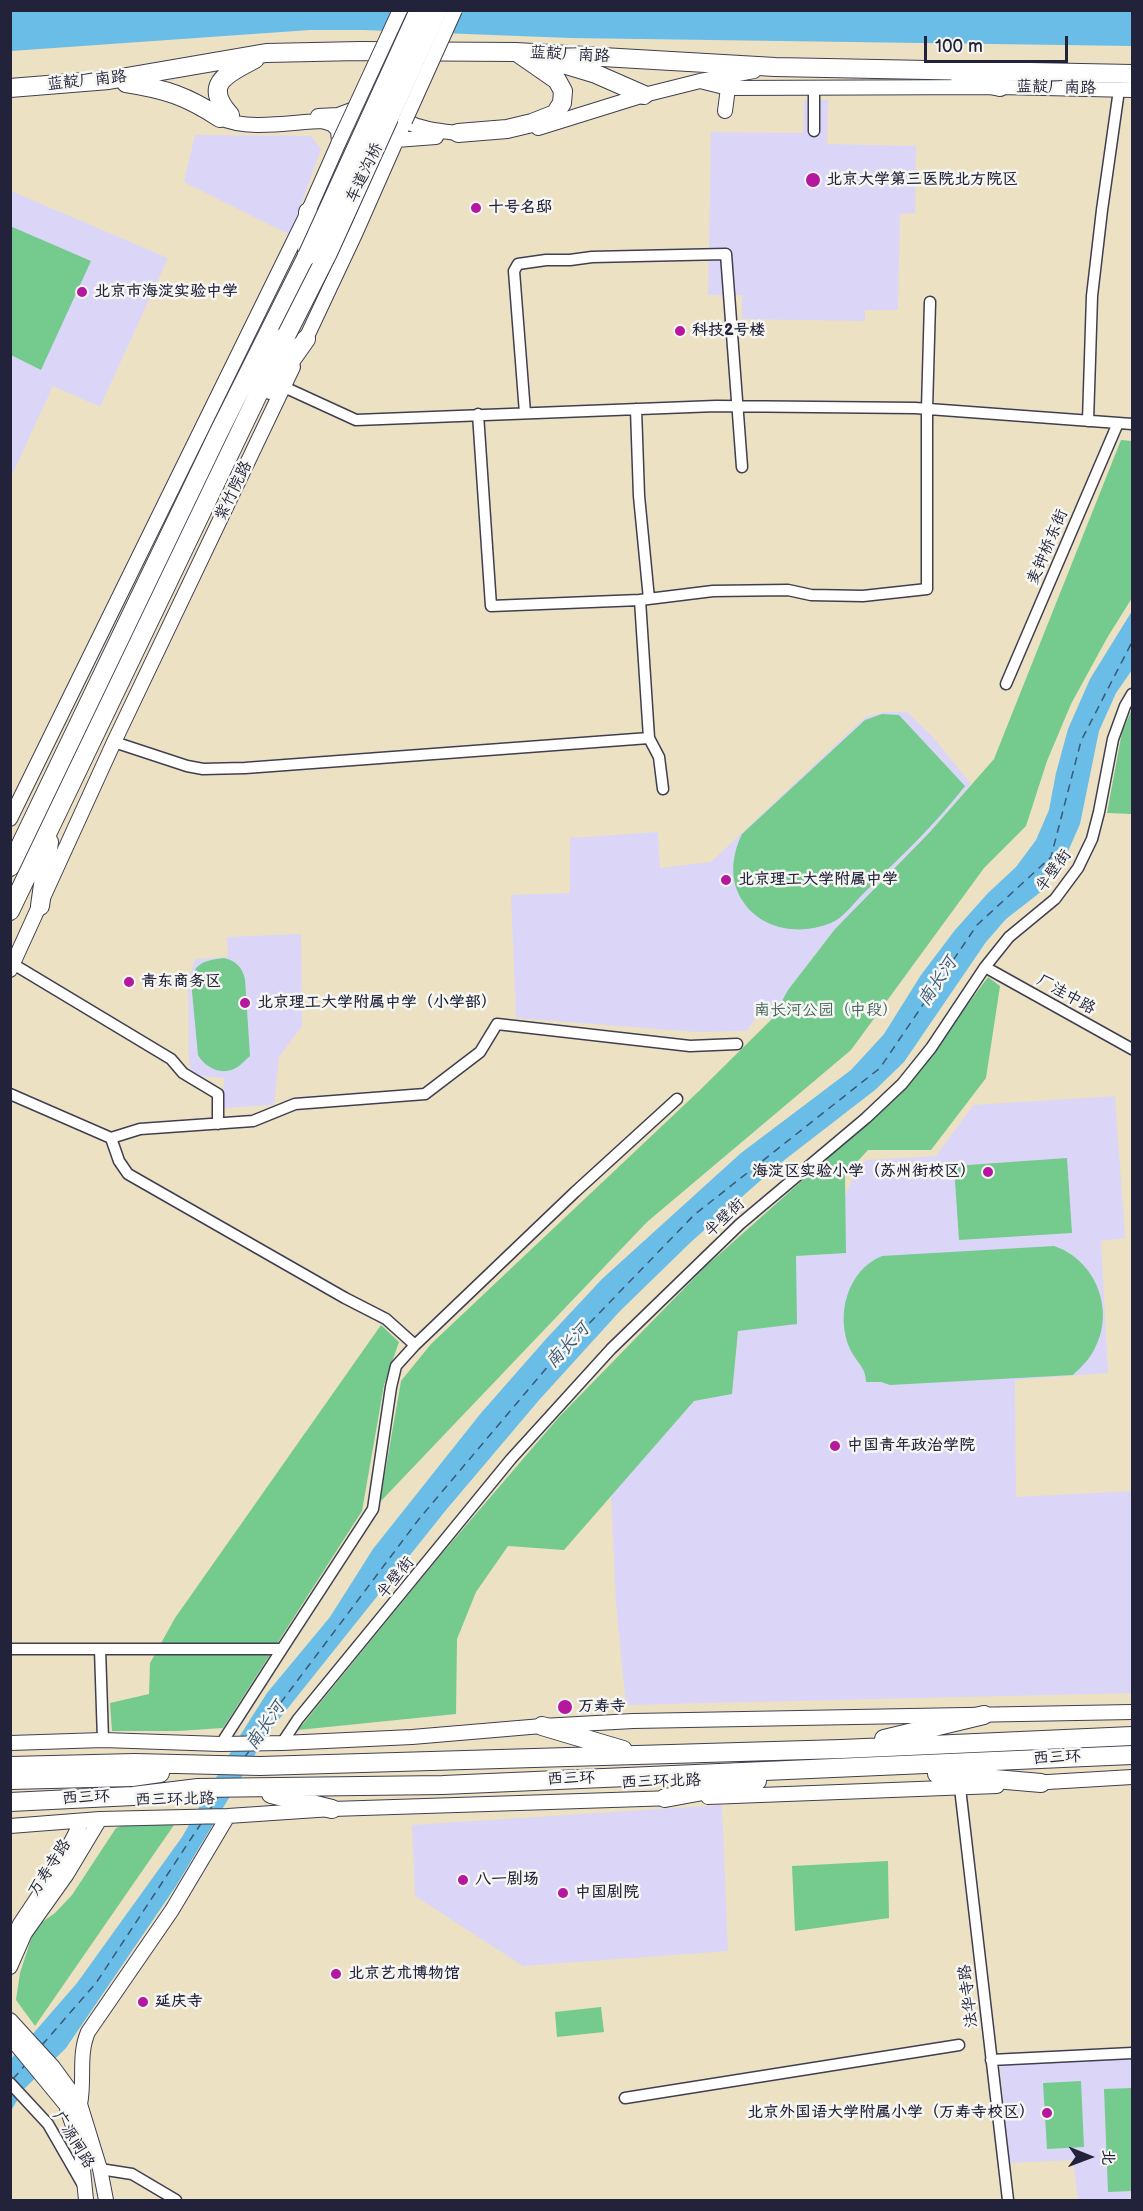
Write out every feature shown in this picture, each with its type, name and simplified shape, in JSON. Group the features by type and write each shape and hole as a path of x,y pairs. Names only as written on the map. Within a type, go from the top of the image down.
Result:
{"highway":[{"name":"车道沟桥","path":"307,256 418,10"},
{"name":"车道沟桥","path":"287,334 327,255 438,10"},
{"name":"蓝靛厂南路","path":"10,88 109,80 266,53 360,51 516,52 775,67 1132,74"},
{"path":"516,52 587,71 644,95"},
{"path":"459,135 507,129 555,114 562,103 563,91 557,80 516,52"},
{"path":"225,117 217,90 221,79 266,53"},
{"path":"923,70 1000,87"},
{"path":"109,80 173,92 225,117"},
{"path":"10,867 218,434 307,256 308,212"},
{"name":"紫竹院路","path":"10,911 287,334"},
{"path":"239,432 306,339"},
{"path":"40,906 52,822"},
{"path":"842,1749 984,1715"},
{"path":"542,1726 639,1755"},
{"name":"西三环","path":"10,1766 135,1763 260,1766 842,1749 1132,1736"},
{"name":"西三环","path":"10,1802 133,1796 198,1788 443,1785 1132,1755"},
{"path":"10,1760 44,1765"},
{"path":"10,1780 132,1777 216,1766"},
{"path":"866,1767 1041,1783"},
{"path":"665,1798 821,1769"},
{"path":"10,1789 198,1788"},
{"path":"246,1788 332,1809"}],"street":[{"path":"10,819 308,212 400,10"},
{"name":"紫竹院路","path":"12,967 114,742 370,202 455,10"},
{"path":"405,120 419,128 432,131 484,137 532,130 644,95 700,81 775,67"},
{"name":"蓝靛厂南路","path":"700,81 728,88 1000,87 1126,90"},
{"path":"814,87 814,131"},
{"path":"725,111 728,88"},
{"path":"1088,421 1092,296 1102,210 1126,90"},
{"path":"225,117 232,123 248,125 338,115 354,109"},
{"path":"287,120 322,121 332,124 338,130 339,142"},
{"path":"396,140 422,136 459,135"},
{"path":"525,413 514,271 518,264 592,257 726,254 742,467"},
{"path":"478,414 490,606 645,599 713,591 788,590 811,596 863,596 927,589 927,409 930,302"},
{"path":"284,387 356,420 738,406 927,409 1132,424"},
{"path":"636,409 649,738 659,757 663,789"},
{"name":"麦钟桥东街","path":"1006,684 1118,423"},
{"name":"半壁街","path":"278,1743 512,1459 611,1349 740,1224 866,1118 902,1084 931,1048 985,967 1009,937 1055,899 1078,868 1092,839 1100,812 1113,739 1132,694"},
{"path":"114,742 203,769 245,768 649,738"},
{"path":"12,967 171,1059 183,1073 218,1094 218,1124"},
{"name":"厂洼中路","path":"985,967 1132,1049"},
{"path":"10,1094 111,1138 140,1129 253,1122 295,1104 425,1094 480,1052 497,1024 690,1046 737,1044"},
{"path":"221,1744 373,1509 396,1366 415,1345 576,1192 677,1099"},
{"path":"111,1138 119,1161 128,1174 386,1319 415,1345"},
{"path":"10,1649 282,1649"},
{"path":"100,1649 103,1740"},
{"path":"10,1743 103,1740 221,1744 278,1743 412,1737 633,1721 1132,1712"},
{"name":"西三环北路","path":"10,1826 100,1818 228,1816 332,1809 960,1788 1132,1778"},
{"name":"法华寺路","path":"960,1788 1008,2200"},
{"path":"106,2200 100,2169 80,2104 83,2043 88,2032 172,1910 228,1816"},
{"name":"万寿寺路","path":"10,1967 25,1933 68,1874 100,1818"},
{"name":"万寿寺路","path":"10,1944 20,1924 58,1867 82,1821"},
{"path":"10,2020 17,2039 80,2104"},
{"path":"625,2098 959,2045"},
{"path":"992,2060 1132,2053"},
{"path":"49,2071 66,2105 81,2150 85,2194"},
{"name":"广源闸路","path":"10,2083 48,2124 85,2194"},
{"path":"100,2169 132,2174 176,2200"}],"shaded area":[{"name":"北京大学第三医院北方院区","path":"804,100 828,100 827,144 916,146 915,213 900,214 898,310 865,310 865,321 742,319 742,295 708,295 711,132 803,133"},
{"path":"195,135 311,136 321,149 290,235 184,182"},
{"name":"北京市海淀实验中学","path":"11,191 168,258 100,407 53,386 11,477"},
{"name":"北京理工大学附属中学","path":"885,712 907,712 932,736 971,784 929,833 835,929 788,990 772,1019 757,1016 747,1031 696,1032 516,1018 511,895 570,893 570,838 658,832 660,868 711,862 865,717"},
{"name":"北京理工大学附属中学（小学部）","path":"301,934 302,1026 279,1057 274,1105 222,1108 224,1078 199,1076 192,1071 189,1063 188,981 195,959 228,957 227,937"},
{"name":"中国青年政治学院","path":"1115,1096 1125,1238 1101,1241 1108,1373 1015,1380 1016,1497 1132,1491 1132,1693 626,1705 616,1604 611,1495 694,1401 732,1394 738,1331 796,1256 845,1213 845,1195 859,1165 867,1160 936,1156 973,1105"},
{"path":"722,1805 728,1951 523,1966 415,1896 412,1825"},
{"path":"1132,2059 1132,2200 1078,2200 1073,2160 1008,2163 1000,2065"}],"green space":[{"path":"10,226 91,261 41,370 11,355"},
{"name":"南长河公园（中段）","path":"1121,440 1132,441 1132,598 1071,704 1047,761 1026,826 984,868 851,1050 647,1222 380,1502 401,1381 431,1344 772,1019 788,990 835,929 929,833 994,759"},
{"path":"1132,709 1132,814 1107,813 1122,732"},
{"path":"882,714 899,715 965,786 929,828 836,921 819,927 796,929 772,925 762,920 744,903 736,887 734,860 742,834 865,720"},
{"path":"224,958 238,965 245,979 250,1056 239,1066 227,1071 211,1068 198,1055 191,981 195,970 202,963"},
{"path":"988,977 1000,986 986,1078 931,1150 868,1150 845,1175 846,1253 796,1256 797,1324 738,1331 732,1394 694,1401 564,1550 508,1546 476,1592 457,1639 456,1714 298,1730 439,1557 559,1417 705,1267 904,1090"},
{"path":"1067,1158 1072,1233 959,1240 954,1166"},
{"path":"1054,1246 1069,1253 1091,1275 1102,1304 1103,1319 1094,1350 1073,1375 890,1385 881,1382 866,1382 863,1368 850,1349 846,1336 844,1309 853,1283 870,1263 882,1256"},
{"path":"381,1325 399,1342 384,1385 362,1511 223,1728 112,1731 110,1703 149,1694 150,1663 175,1618"},
{"path":"124,1825 174,1825 35,2026 16,2000 20,1973 35,1927 55,1913 72,1895 116,1828"},
{"path":"888,1861 889,1918 795,1931 792,1866"},
{"path":"601,2007 604,2032 557,2037 555,2012"},
{"path":"1081,2081 1084,2147 1047,2149 1043,2083"},
{"path":"1132,2088 1132,2191 1108,2192 1104,2089"}],"water":[{"path":"11,10 1132,11 1132,46 570,38 310,30 11,51"},
{"name":"南长河","path":"1132,611 1132,670 1116,693 1099,731 1080,824 1062,865 1042,891 1006,919 986,942 904,1062 875,1090 778,1165 692,1241 620,1311 540,1399 446,1510 268,1733 176,1886 66,2048 23,2090 11,2111 11,2059 77,1983 182,1837 267,1693 330,1617 373,1549 481,1413 602,1279 741,1153 851,1070 884,1034 921,975 955,930 988,893 1016,867 1036,840 1049,810 1068,729 1090,679"}],"ferry route":[{"path":"257,1738 279,1705 419,1519 549,1365 694,1215 880,1068 977,925 1051,857 1081,741 1132,642"},
{"path":"244,1758 250,1750"},
{"path":"209,1811 218,1797"},
{"path":"42,2045 96,1983 202,1822"},
{"path":"13,2079 26,2064"}],"place":[{"name":"北京大学第三医院北方院区","path":"813,180"},
{"name":"十号名邸","path":"476,208"},
{"name":"北京市海淀实验中学","path":"82,292"},
{"name":"科技2号楼","path":"680,331"},
{"name":"北京理工大学附属中学","path":"726,880"},
{"name":"青东商务区","path":"129,982"},
{"name":"北京理工大学附属中学（小学部）","path":"245,1003"},
{"name":"海淀区实验小学（苏州街校区）","path":"988,1172"},
{"name":"中国青年政治学院","path":"835,1446"},
{"name":"万寿寺","path":"565,1707"},
{"name":"八一剧场","path":"463,1880"},
{"name":"中国剧院","path":"563,1893"},
{"name":"北京艺术博物馆","path":"336,1974"},
{"name":"延庆寺","path":"143,2002"},
{"name":"北京外国语大学附属小学（万寿寺校区）","path":"1047,2113"}]}
